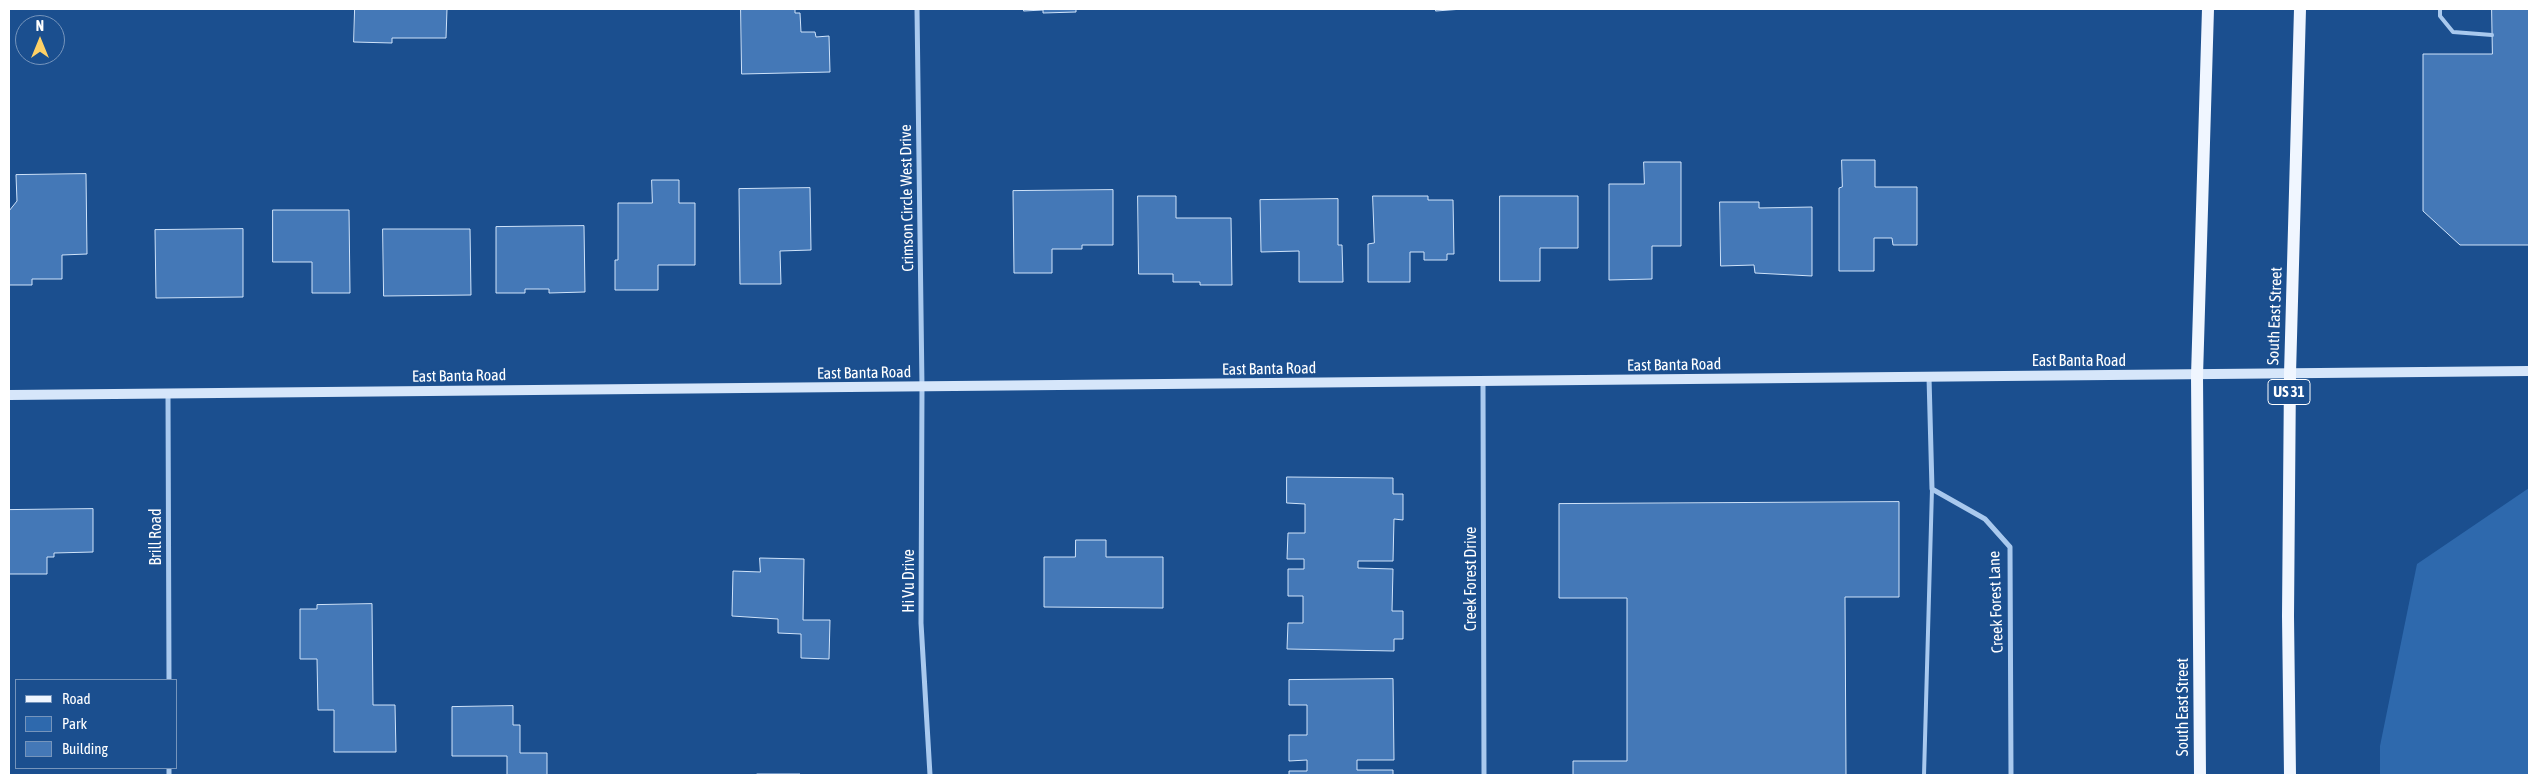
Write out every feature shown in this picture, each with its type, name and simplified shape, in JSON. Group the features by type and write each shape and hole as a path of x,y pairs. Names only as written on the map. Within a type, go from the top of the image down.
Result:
{"main road":[{"name":"South East Street","path":"2200,775 2197,376 2208,9"},
{"name":"South East Street","path":"2290,775 2288,616 2290,374 2300,9"}],"street":[{"name":"Crimson Circle West Drive","path":"918,9 922,387"},
{"name":"East Banta Road","path":"9,394 2197,376 2529,371"},
{"path":"1929,377 1932,489"},
{"name":"Creek Forest Drive","path":"1483,382 1484,775"},
{"name":"Hi Vu Drive","path":"922,387 921,624 930,775"},
{"name":"Brill Road","path":"168,394 169,679"},
{"name":"Creek Forest Lane","path":"1932,489 1985,519 2010,547 2011,775"}],"lane":[{"path":"2440,9 2440,16 2453,32 2492,35"},
{"path":"1924,775 1932,489"}],"green space":[{"path":"2529,488 2529,775 2380,775 2380,746 2417,564"}],"building":[{"path":"355,9 447,9 446,38 392,38 392,43 354,42"},
{"path":"741,9 795,9 795,13 800,13 801,32 815,32 816,37 829,36 830,72 742,74"},
{"path":"1024,9 1076,9 1076,12 1043,13 1043,10 1024,11"},
{"path":"1436,9 1463,9 1436,11"},
{"path":"2492,9 2529,9 2529,245 2460,245 2423,211 2423,54 2492,54"},
{"path":"1842,160 1875,160 1875,187 1917,187 1917,245 1893,245 1892,238 1874,238 1874,271 1839,271 1839,188 1842,187"},
{"path":"1644,162 1681,162 1681,246 1652,246 1652,279 1609,280 1609,184 1644,184"},
{"path":"86,174 87,254 62,255 62,279 32,279 32,285 9,285 9,211 17,201 16,175"},
{"path":"652,180 679,180 679,203 695,203 695,265 658,265 658,290 615,290 615,260 618,260 618,203 652,203"},
{"path":"810,188 811,250 780,251 781,284 740,284 739,189"},
{"path":"1113,190 1113,245 1082,245 1082,249 1052,249 1052,273 1014,273 1013,191"},
{"path":"1138,196 1176,196 1176,218 1231,218 1232,285 1200,285 1200,282 1173,282 1173,274 1139,274"},
{"path":"1373,196 1428,196 1428,200 1453,200 1454,254 1447,254 1447,260 1424,260 1424,252 1410,252 1410,282 1368,282 1368,244 1374,243"},
{"path":"1500,196 1578,196 1578,248 1540,248 1540,281 1500,281"},
{"path":"1338,199 1338,245 1342,245 1343,282 1299,282 1299,251 1261,252 1260,200"},
{"path":"1720,202 1759,202 1759,208 1812,207 1812,276 1755,273 1754,265 1721,266"},
{"path":"273,210 349,210 350,293 312,293 312,262 273,262"},
{"path":"584,226 585,292 549,293 549,289 525,289 525,293 496,293 496,227"},
{"path":"243,229 243,297 156,298 155,230"},
{"path":"383,229 470,229 471,295 384,296"},
{"path":"1287,477 1393,478 1393,494 1403,494 1403,520 1394,519 1393,561 1358,561 1358,568 1393,569 1392,611 1403,611 1403,639 1394,639 1394,651 1287,649 1288,623 1303,623 1303,596 1288,596 1288,569 1304,569 1304,559 1287,559 1288,533 1305,533 1305,504 1287,503"},
{"path":"1899,502 1899,597 1845,597 1846,775 1573,775 1573,761 1627,761 1627,598 1559,598 1559,504"},
{"path":"93,509 93,552 54,553 54,557 47,557 47,574 9,574 9,510"},
{"path":"1076,540 1106,540 1106,557 1163,557 1163,608 1044,607 1044,557 1075,557"},
{"path":"760,558 804,559 803,620 830,620 829,659 801,658 801,634 778,633 778,619 732,616 733,571 760,572"},
{"path":"372,604 373,705 395,705 396,752 334,752 334,710 318,710 317,659 300,659 300,609 317,609 317,605"},
{"path":"1393,679 1394,760 1357,760 1357,770 1393,770 1393,775 1289,775 1289,771 1307,771 1307,760 1289,761 1289,735 1307,735 1307,705 1289,705 1289,680"},
{"path":"513,706 513,725 520,725 520,753 547,753 547,775 507,775 507,756 452,756 452,707"},
{"path":"800,774 800,775 757,775"}]}
